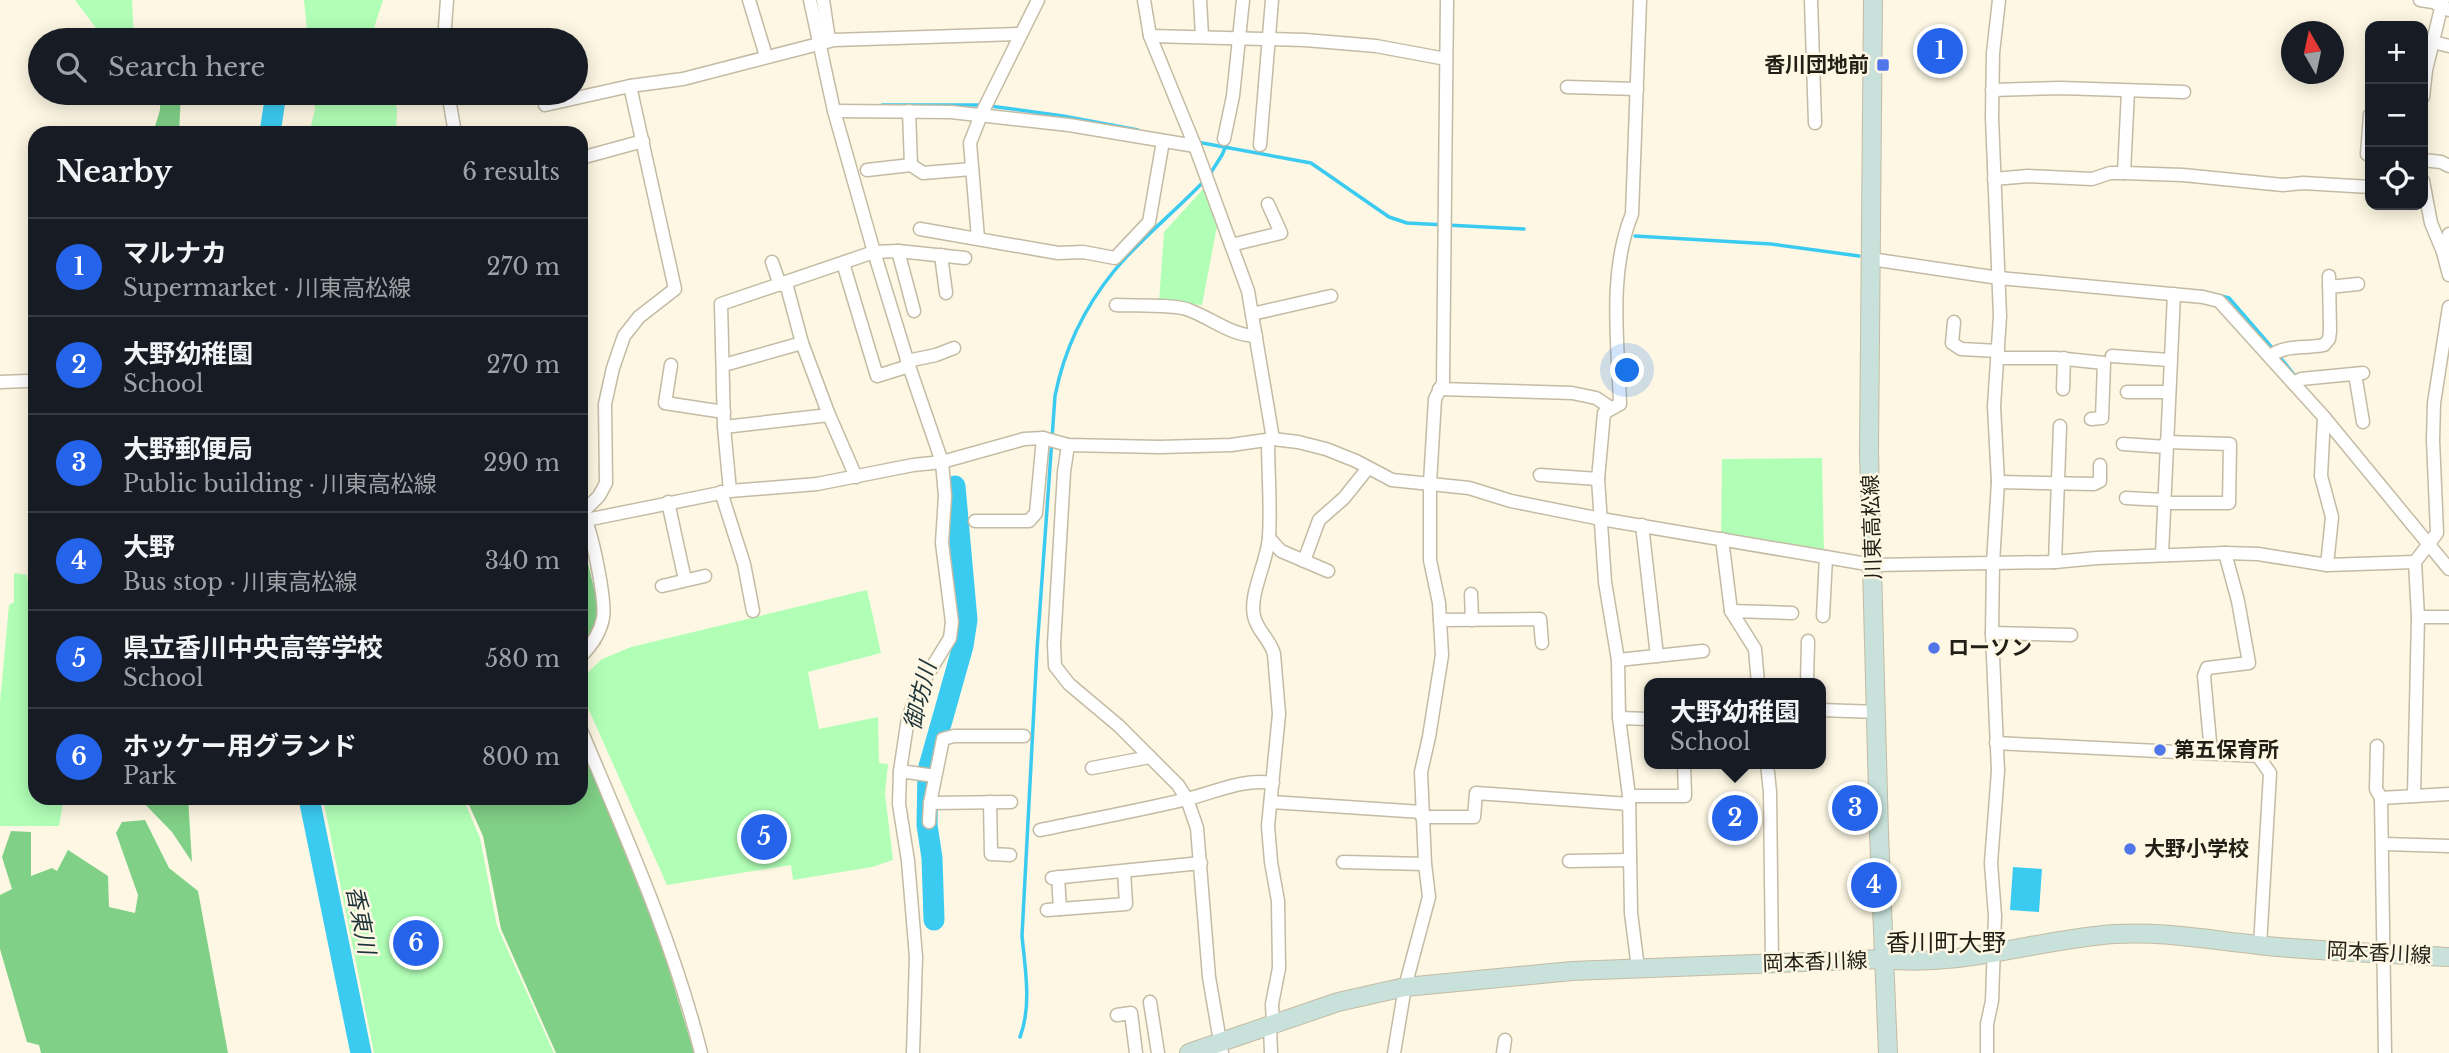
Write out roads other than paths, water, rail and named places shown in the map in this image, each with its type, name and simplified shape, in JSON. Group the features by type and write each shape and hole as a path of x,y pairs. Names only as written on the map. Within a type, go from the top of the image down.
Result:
{"main road":[{"name":"川東高松線","path":"1873,0 1870,453 1883,959 1888,1053"},
{"name":"岡本香川線","path":"1189,1053 1220,1048 1271,1025 1338,1002 1405,987 1572,971 1883,959 1905,962 1994,954 2116,934 2163,934 2260,946 2449,957"}],"street":[{"path":"445,28 447,0"},
{"path":"749,0 766,56"},
{"path":"810,0 824,41"},
{"path":"823,0 824,41 834,111 908,363 942,462 945,496 942,543 952,622 950,638 921,685 908,718 900,771 899,804 908,861 916,957 913,1053"},
{"path":"978,238 970,143 1038,0"},
{"path":"1144,0 1150,36 1195,146 1248,291 1271,440 1269,538 1253,606 1259,628 1272,645 1279,714 1268,826 1278,901 1279,968 1272,1004 1271,1053"},
{"path":"1200,0 1202,36"},
{"path":"1224,139 1234,96 1243,0"},
{"path":"1259,145 1272,0"},
{"path":"1394,1053 1405,987 1429,897 1421,772 1441,656 1437,584 1430,560 1430,483 1436,399 1443,383 1447,0"},
{"path":"1638,968 1631,913 1629,800 1619,718 1618,660 1605,582 1598,479 1601,421 1604,413 1620,404 1617,287 1625,232 1632,214 1640,0"},
{"path":"1811,0 1815,123"},
{"path":"1987,1053 1994,954 1995,916 1991,863 1997,784 1992,633 1998,482 1994,406 2000,316 1992,90 1999,0"},
{"path":"2420,0 2445,5 2433,42 2424,84"},
{"path":"588,95 630,86 683,79 824,41 1021,34"},
{"path":"1150,36 1269,38 1376,47 1446,59"},
{"path":"2433,42 2449,46"},
{"path":"588,509 606,484 605,404 624,335 639,317 675,289 630,86"},
{"path":"1567,87 1637,89"},
{"path":"1992,90 2060,88 2184,92"},
{"path":"2124,173 2128,91"},
{"path":"450,105 454,126"},
{"path":"834,111 981,115 1069,125 1195,146"},
{"path":"909,111 911,165"},
{"path":"588,156 643,141"},
{"path":"920,229 1058,253 1083,252 1115,258 1149,222 1163,141"},
{"path":"2428,161 2449,166"},
{"path":"867,170 911,165 923,173 972,169"},
{"path":"1994,179 2028,176 2092,179 2110,173 2124,173 2183,175 2283,185 2303,183 2365,187"},
{"path":"1231,245 1281,233 1268,204"},
{"path":"2428,210 2444,252 2449,275"},
{"path":"2444,252 2449,234"},
{"path":"898,251 914,311"},
{"path":"753,611 725,492 724,365 720,304 874,252 898,251 965,258"},
{"path":"941,256 946,293"},
{"path":"1871,258 1999,278 2174,294 2219,301 2297,381 2449,569"},
{"path":"772,262 783,284 829,415 856,477"},
{"path":"843,263 877,376 954,348"},
{"path":"2273,354 2282,348 2325,345 2330,331 2329,282 2358,284"},
{"path":"2162,554 2174,294"},
{"path":"1252,314 1331,296"},
{"path":"1116,305 1186,308 1228,331 1256,336"},
{"path":"2413,795 2418,617 2416,562 2437,533 2434,403 2436,376 2449,307"},
{"path":"1954,322 1952,343 1961,349 1998,355 2104,363 2102,418 2091,419"},
{"path":"724,365 802,343"},
{"path":"2112,356 2169,359"},
{"path":"2063,389 2064,359"},
{"path":"671,365 665,403 723,412"},
{"path":"2297,381 2359,373 2363,422"},
{"path":"0,382 27,381"},
{"path":"1439,389 1572,393 1595,398 1611,408"},
{"path":"2127,392 2168,392"},
{"path":"723,427 829,415"},
{"path":"2324,417 2321,476 2332,517 2327,565"},
{"path":"2055,562 2060,426"},
{"path":"588,514 725,492 817,484 942,462 1024,439 1043,438 1068,445 1160,447 1231,445 1271,440 1298,442 1326,449 1392,480 1469,488 1511,501 1601,519 1874,565 2055,562 2162,554 2225,553 2258,554 2327,565 2416,562"},
{"path":"975,521 1028,521 1037,513 1043,438"},
{"path":"2123,444 2230,444 2229,503 2126,498"},
{"path":"1068,445 1063,472 1055,666 1069,684 1119,726 1178,785 1187,799 1197,828 1209,977 1220,1048"},
{"path":"1998,482 2094,484 2100,481 2100,465"},
{"path":"1304,561 1319,520 1344,498 1368,468"},
{"path":"1540,475 1598,479"},
{"path":"668,502 685,580"},
{"path":"1642,525 1657,656"},
{"path":"588,536 602,594 603,616 588,649"},
{"path":"1269,538 1281,551 1328,571"},
{"path":"1722,539 1731,611 1755,649 1758,678"},
{"path":"2211,753 2204,676 2207,668 2249,663 2238,601 2225,553"},
{"path":"1823,616 1826,557"},
{"path":"662,586 705,576"},
{"path":"1471,594 1472,620"},
{"path":"1731,611 1792,613"},
{"path":"2418,617 2449,617"},
{"path":"1440,620 1540,619 1542,643"},
{"path":"1992,633 2071,635"},
{"path":"1807,678 1808,641"},
{"path":"1618,660 1703,651"},
{"path":"1826,710 1877,712"},
{"path":"1619,718 1644,719"},
{"path":"929,822 930,803 943,739 954,736 1024,736"},
{"path":"1996,743 2258,756 2270,773 2260,946"},
{"path":"2376,746 2376,789 2381,798 2384,844 2385,1053"},
{"path":"588,747 650,895 694,1023 701,1053"},
{"path":"1092,768 1150,757"},
{"path":"1271,803 1474,817 1476,793 1629,800 1685,796 1684,769"},
{"path":"1768,769 1772,963"},
{"path":"900,771 935,776"},
{"path":"1040,830 1187,799 1234,784 1255,780 1273,783"},
{"path":"2381,798 2449,794"},
{"path":"990,802 991,854 1010,855"},
{"path":"930,803 1011,802"},
{"path":"2384,844 2449,846"},
{"path":"1569,860 1630,860"},
{"path":"1343,862 1425,864"},
{"path":"1124,871 1126,904 1054,910 1055,878 1201,863"},
{"path":"1150,1002 1158,1053"},
{"path":"1117,1015 1131,1013 1136,1053"}],"water":[{"path":"2013,867 2042,869 2039,912 2010,910"}],"waterway":[{"name":"香東川","path":"271,126 274,105"},
{"path":"882,105 982,105"},
{"path":"990,106 1138,130"},
{"path":"1210,174 1228,141"},
{"path":"1197,142 1311,163 1389,217 1407,223 1524,229"},
{"path":"1020,1037 1027,1000 1022,936 1037,650 1055,396 1070,346 1103,285 1136,247 1205,180"},
{"path":"1635,236 1771,244 1859,256"},
{"path":"2201,291 2229,298 2274,350"},
{"path":"2279,356 2296,377"},
{"name":"御坊川","path":"934,920 932,858 927,825 928,770 963,646 967,620 955,486"},
{"name":"香東川","path":"310,805 361,1053"}],"place":[{"name":"マルナカ","path":"1940,51"},
{"name":"香川団地前","path":"1883,65"},
{"name":"ローソン","path":"1934,648"},
{"name":"第五保育所","path":"2160,750"},
{"name":"大野郵便局","path":"1855,808"},
{"name":"大野幼稚園","path":"1735,818"},
{"name":"県立香川中央高等学校","path":"764,837"},
{"name":"大野小学校","path":"2130,849"},
{"name":"大野","path":"1874,885"},
{"name":"ホッケー用グランド","path":"416,943"}],"district":[{"name":"香川町大野","path":"1946,943"}]}
